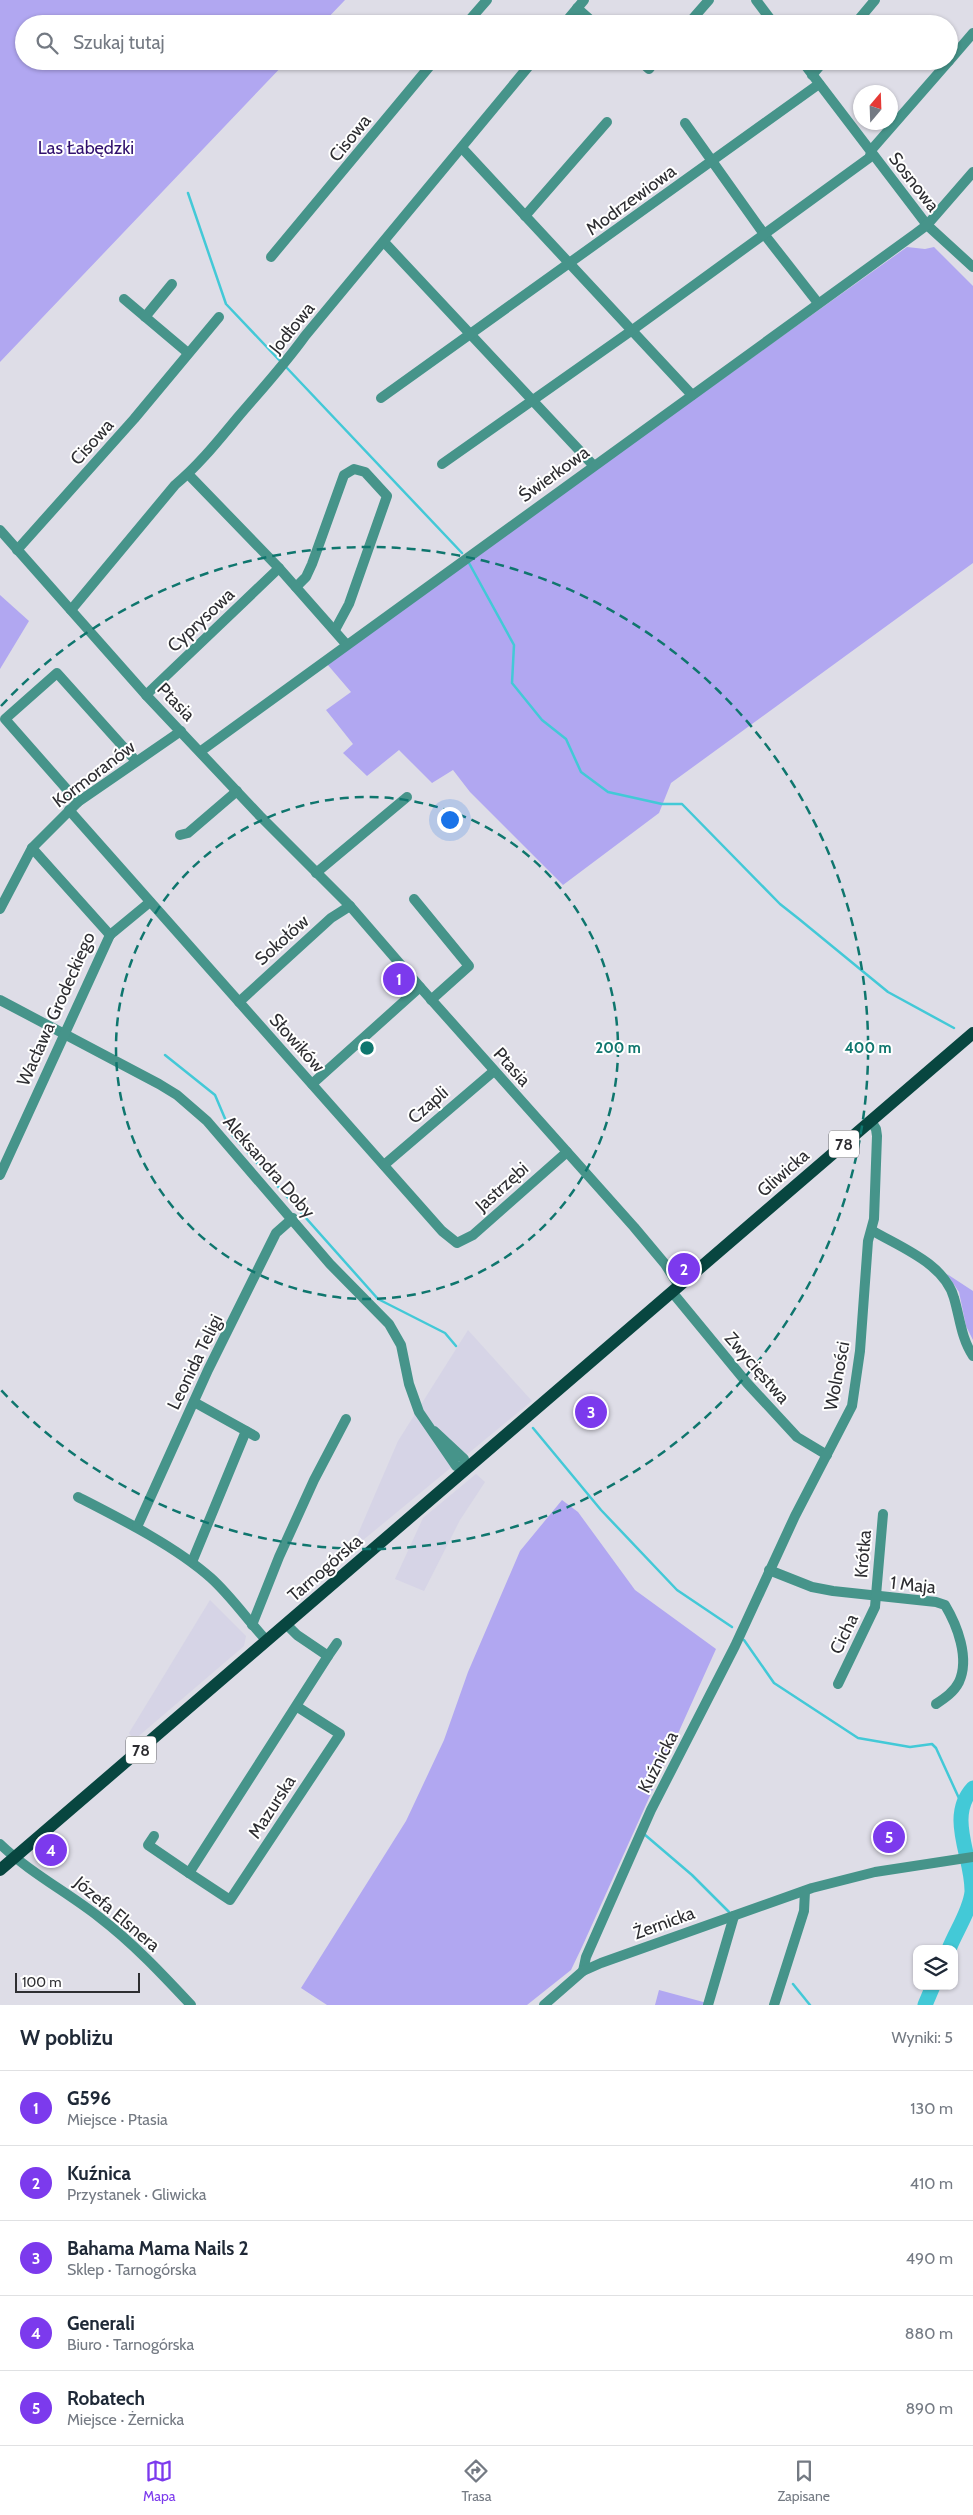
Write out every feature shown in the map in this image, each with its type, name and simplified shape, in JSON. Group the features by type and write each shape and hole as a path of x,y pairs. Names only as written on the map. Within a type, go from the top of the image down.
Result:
{"main road":[{"name":"Gliwicka","path":"676,1289 973,1033"},
{"name":"Tarnogórska","path":"0,1870 676,1289"}],"street":[{"path":"474,15 487,0"},
{"path":"571,15 584,0"},
{"path":"696,15 709,0"},
{"path":"756,0 767,15"},
{"path":"862,15 875,0"},
{"path":"577,8 585,15"},
{"path":"958,50 973,33"},
{"name":"Cisowa","path":"271,257 427,70"},
{"name":"Jodłowa","path":"71,610 175,485 188,474 290,358 305,336 526,70"},
{"name":"Sosnowa","path":"808,70 927,225 973,267"},
{"path":"812,75 816,70"},
{"path":"442,464 631,331 869,158 871,152 941,70"},
{"name":"Modrzewiowa","path":"381,398 570,265 819,84"},
{"path":"525,216 606,122"},
{"path":"685,123 764,234 818,303"},
{"path":"462,148 692,395"},
{"name":"Świerkowa","path":"201,751 593,465 927,225 973,172"},
{"path":"384,242 593,465"},
{"path":"145,317 172,284"},
{"path":"124,299 188,353"},
{"name":"Cisowa","path":"17,550 134,419 219,317"},
{"path":"296,587 306,577 312,564 344,475 354,469 365,472 387,496 349,604 335,630"},
{"path":"188,474 279,568 346,644"},
{"name":"Ptasia","path":"0,530 146,695 316,873 350,906 420,988 665,1264 676,1289"},
{"name":"Cyprysowa","path":"146,695 279,568"},
{"path":"78,802 5,719 57,672 136,761"},
{"name":"Kormoranów","path":"0,909 32,848 69,810 181,731"},
{"path":"180,835 188,833 237,791"},
{"path":"316,873 407,797"},
{"name":"Słowików","path":"69,810 442,1230 457,1242"},
{"name":"Wacława Grodeckiego","path":"0,1175 110,935 32,848"},
{"path":"414,899 469,966 431,1000"},
{"path":"110,935 150,902"},
{"name":"Sokołów","path":"239,1002 331,918 350,906"},
{"path":"312,1084 420,988"},
{"name":"Aleksandra Doby","path":"0,1000 159,1084 192,1107 207,1121 293,1218 330,1264 389,1324 401,1345 413,1398 419,1412 434,1431 464,1459 465,1469"},
{"name":"Czapli","path":"384,1165 494,1071"},
{"name":"Wolności","path":"769,1570 852,1406 860,1351 868,1241 872,1231 877,1136 876,1129 870,1121"},
{"name":"Jastrzębi","path":"457,1242 473,1235 567,1152"},
{"name":"Leonida Teligi","path":"137,1527 194,1402 276,1233 293,1218"},
{"path":"872,1231 936,1270 946,1280 954,1296 962,1336 973,1356"},
{"name":"Zwycięstwa","path":"676,1289 747,1383 796,1437 827,1455"},
{"path":"192,1562 251,1434 194,1402"},
{"path":"252,1625 283,1548 314,1480 346,1419"},
{"path":"78,1497 137,1527 146,1535 192,1562 212,1579 267,1641"},
{"name":"Krótka","path":"876,1597 883,1514"},
{"name":"1 Maja","path":"769,1570 812,1587 876,1597 936,1602 945,1605 953,1619 961,1647 962,1664 959,1680 952,1692 936,1704"},
{"name":"Kuźnicka","path":"583,1971 586,1957 651,1810 732,1652 769,1570"},
{"name":"Cicha","path":"838,1684 876,1607 876,1597"},
{"path":"286,1624 297,1635 328,1656"},
{"name":"Mazurska","path":"189,1873 338,1643"},
{"name":"Mazurska","path":"154,1836 148,1845 230,1900 340,1734 296,1706"},
{"name":"Józefa Elsnera","path":"0,1844 14,1858 68,1894 130,1942 191,2005"},
{"name":"Żernicka","path":"544,2005 583,1971 805,1890 875,1872 973,1857"},
{"path":"774,2005 804,1911 805,1890"},
{"path":"708,2005 734,1916"}],"shaded area":[{"path":"468,1330 532,1401 351,1550 398,1441"},
{"path":"476,1474 485,1482 460,1520 424,1591 395,1579 423,1518"},
{"path":"210,1600 246,1636 244,1646 134,1740 129,1733"}],"green space":[{"name":"Las Łabędzki","path":"0,0 345,0 331,15 15,15 15,70 278,70 0,362"},
{"path":"907,247 925,249 934,247 973,286 973,563 671,783 659,813 563,885 470,792 453,770 432,783 399,750 367,776 343,753 353,744 326,710 351,692 327,664 329,660"},
{"path":"0,595 29,621 0,669"},
{"path":"947,1274 973,1291 973,1340 966,1326 959,1292"},
{"path":"562,1500 578,1512 635,1590 716,1649 582,1947 571,1970 527,2005 327,2005 301,1988 406,1821 444,1740 468,1672 520,1551"},
{"path":"659,1990 707,2003 706,2005 655,2005"}],"waterway":[{"path":"188,193 226,304 281,362"},
{"path":"286,367 462,553"},
{"path":"469,563 514,645 512,683 542,720 566,739 581,772 608,792 662,804 682,804 780,904 888,992 954,1028"},
{"path":"165,1055 215,1095 232,1135 378,1299 445,1333 456,1346"},
{"path":"533,1428 601,1510 677,1590 732,1627"},
{"path":"744,1640 774,1683 858,1738 910,1747 932,1744 936,1748 963,1807"},
{"path":"951,1945 966,1914 972,1892 961,1825 965,1799 973,1788"},
{"path":"644,1834 692,1875 729,1912"},
{"path":"793,1984 810,2005"},
{"path":"925,2005 931,1990"}],"place":[{"name":"G596","path":"399,979"},
{"name":"Kuźnica","path":"684,1269"},
{"name":"Bahama Mama Nails 2","path":"591,1412"},
{"name":"Robatech","path":"889,1837"},
{"name":"Generali","path":"51,1850"}]}
